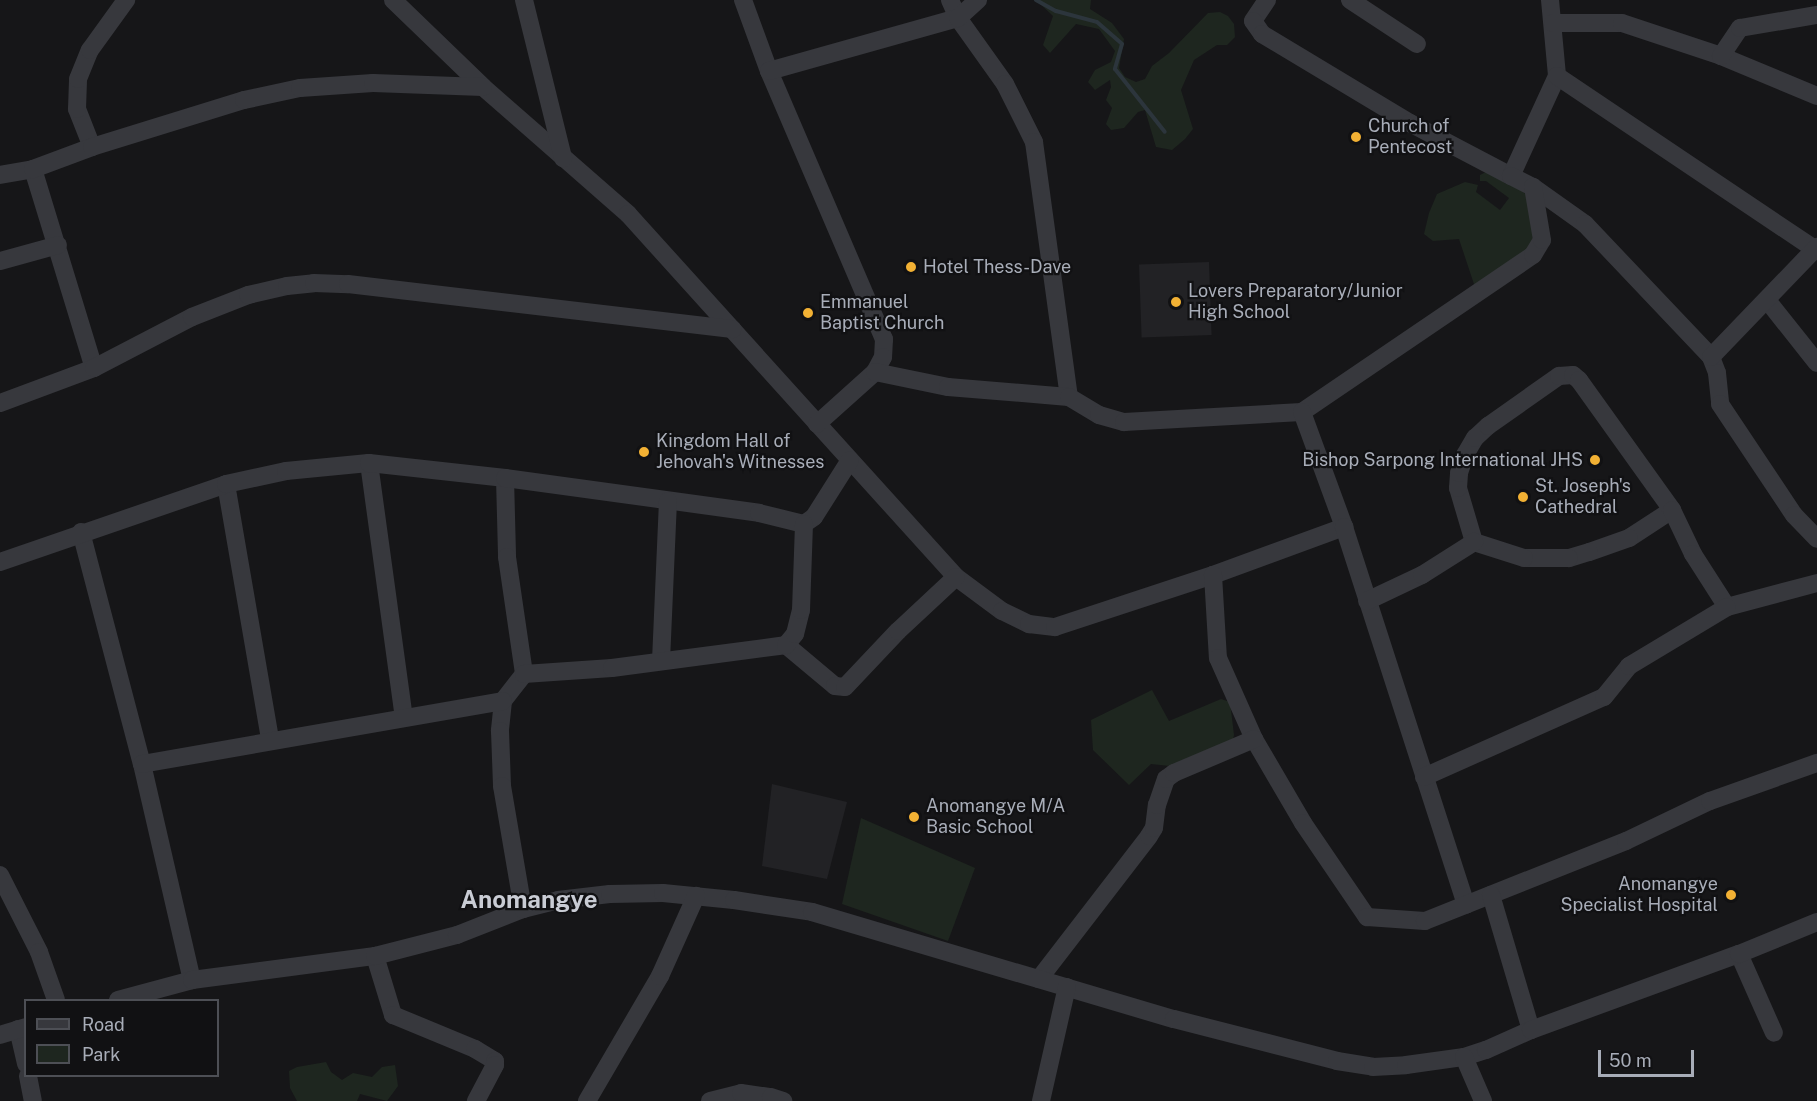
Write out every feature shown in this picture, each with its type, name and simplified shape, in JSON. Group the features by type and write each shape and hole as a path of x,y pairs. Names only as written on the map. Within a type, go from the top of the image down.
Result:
{"street":[{"path":"92,147 77,109 78,79 90,50 126,0"},
{"path":"393,0 483,87 628,214 956,577 1002,611 1029,624 1055,627 1213,575 1344,527"},
{"path":"524,0 563,158"},
{"path":"744,0 768,72 879,322 884,339 883,357 875,372 818,424"},
{"path":"950,0 958,18 1005,84 1034,142 1069,397"},
{"path":"768,72 958,18 978,0"},
{"path":"1267,0 1253,21 1262,34 1410,123 1533,187 1598,236 1711,357 1718,373 1720,404 1794,514 1817,539"},
{"path":"1350,0 1416,44"},
{"path":"1511,176 1557,76 1550,0"},
{"path":"1721,56 1740,28 1817,15"},
{"path":"1553,23 1623,23 1721,56 1817,96"},
{"path":"1557,76 1816,248 1711,357"},
{"path":"0,175 33,169 92,147 244,100 300,88 373,83 483,87"},
{"path":"33,169 94,368"},
{"path":"875,372 948,387 1069,397 1099,415 1124,422 1302,412 1533,255 1542,240 1533,187"},
{"path":"0,261 58,245"},
{"path":"0,403 94,368 203,312 248,295 286,286 314,283 348,284 732,329"},
{"path":"1767,300 1817,363"},
{"path":"1474,542 1458,488 1464,455 1475,438 1488,426 1566,374 1579,380 1672,510 1693,554 1727,607"},
{"path":"1302,412 1344,527 1466,904"},
{"path":"524,674 661,661 786,645 795,634 801,610 804,524 814,516 850,460"},
{"path":"0,562 81,532 226,484 286,471 369,463 505,478 759,513 804,524"},
{"path":"369,463 404,717"},
{"path":"505,478 507,557 524,674 503,701 500,731 502,786 523,909"},
{"path":"226,484 270,740"},
{"path":"661,661 668,501"},
{"path":"1474,542 1524,558 1569,558 1629,538 1672,510"},
{"path":"81,532 142,764 192,980"},
{"path":"1367,601 1422,575 1474,542"},
{"path":"1213,575 1218,658 1254,739 1304,824 1367,917 1425,921 1626,841 1710,801 1817,763"},
{"path":"786,645 836,686 845,687 898,631 956,577"},
{"path":"1424,777 1605,697 1629,666 1727,607 1817,583"},
{"path":"142,764 503,701"},
{"path":"1039,979 1149,837 1154,828 1161,788 1166,779 1174,773 1254,739"},
{"path":"0,875 8,906 39,952 56,999"},
{"path":"122,999 192,980 375,957 457,935 523,909 558,900 610,894 663,893 812,912 1174,1019 1337,1061 1373,1066 1464,1058 1532,1030 1739,954 1817,922"},
{"path":"1491,895 1532,1030"},
{"path":"587,1101 660,976 696,896"},
{"path":"1739,954 1774,1033"},
{"path":"375,957 393,1015 475,1049 495,1061 476,1101"},
{"path":"1041,1101 1067,987"},
{"path":"0,1035 22,1028 24,1046"},
{"path":"1464,1058 1483,1101"},
{"path":"28,1077 33,1101"},
{"path":"710,1101 741,1093 783,1101"}],"shaded area":[{"name":"Lovers Preparatory/Junior High School","path":"1209,262 1212,335 1142,337 1139,264"},
{"path":"772,784 847,802 827,879 762,866"}],"green space":[{"path":"1036,0 1091,0 1090,9 1112,23 1124,39 1119,68 1125,77 1136,82 1145,79 1152,66 1169,53 1208,13 1220,12 1228,16 1234,24 1235,37 1227,45 1217,45 1194,60 1181,90 1193,129 1185,139 1172,150 1156,147 1145,110 1138,112 1124,128 1111,130 1106,124 1112,108 1106,100 1111,87 1110,80 1095,90 1088,82 1095,70 1111,62 1115,51 1099,29 1076,24 1050,53 1043,45 1053,16"},
{"path":"1488,171 1514,184 1528,196 1532,207 1533,247 1476,290 1459,239 1433,241 1424,234 1437,194 1465,182 1478,185 1476,192 1500,210 1509,198 1486,181 1480,181 1480,175"},
{"path":"1152,690 1169,721 1221,699 1230,702 1234,735 1232,744 1170,766 1151,764 1129,785 1093,750 1091,720"},
{"path":"861,818 975,868 948,941 842,904"},
{"path":"326,1062 331,1072 342,1080 353,1073 372,1077 382,1067 395,1065 398,1086 387,1101 360,1094 357,1101 297,1101 290,1088 289,1071 297,1067"}],"waterway":[{"path":"1036,0 1056,11 1097,22 1122,44 1115,69 1165,132"}],"place":[{"name":"Church of Pentecost","path":"1356,137"},
{"name":"Hotel Thess-Dave","path":"911,267"},
{"name":"Lovers Preparatory/Junior High School","path":"1176,302"},
{"name":"Emmanuel Baptist Church","path":"808,313"},
{"name":"Kingdom Hall of Jehovah's Witnesses","path":"644,452"},
{"name":"Bishop Sarpong International JHS","path":"1595,460"},
{"name":"St. Joseph's Cathedral","path":"1523,497"},
{"name":"Anomangye M/A Basic School","path":"914,817"},
{"name":"Anomangye Specialist Hospital","path":"1731,895"}],"district":[{"name":"Anomangye","path":"529,900"}]}
